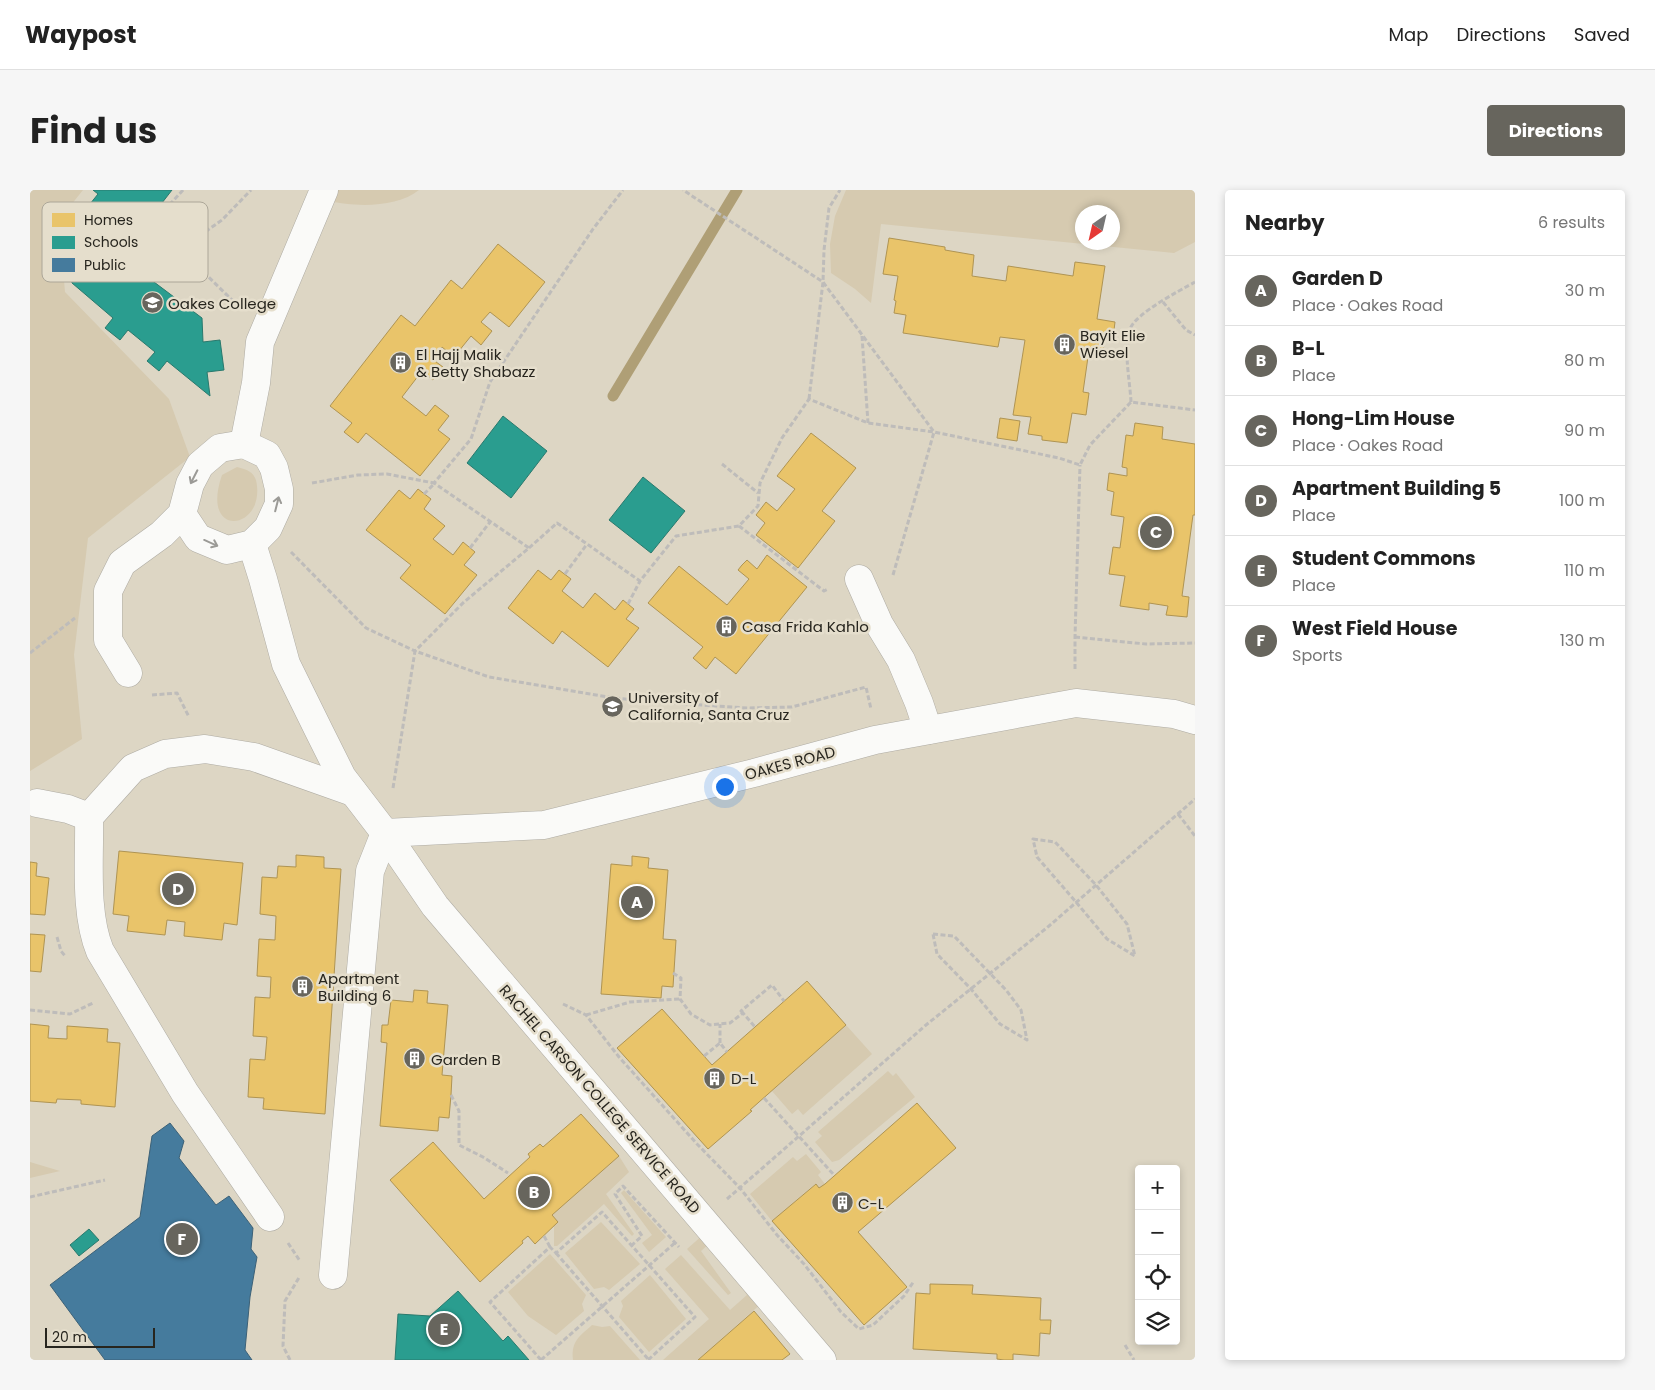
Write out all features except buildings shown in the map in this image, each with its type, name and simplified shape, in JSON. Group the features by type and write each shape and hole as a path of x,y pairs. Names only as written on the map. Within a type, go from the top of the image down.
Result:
{"street":[{"path":"244,444 256,383 260,342 324,190"},
{"path":"128,673 108,640 108,591 122,563 162,534 182,514 190,484 200,465 220,448 244,444 267,456 274,468 279,489 279,504 260,536 227,550 198,538 182,514"},
{"name":"RACHEL CARSON COLLEGE SERVICE ROAD","path":"260,536 263,579 286,664 342,777 385,833 435,906 822,1360"},
{"path":"859,579 879,624 901,660 928,730"},
{"name":"OAKES ROAD","path":"385,833 544,825 754,773 875,740 1076,703 1174,714 1195,720"},
{"path":"270,1217 185,1093 100,951 94,935 92,918 89,817 133,768 165,754 205,749 254,757 353,792"},
{"path":"37,803 68,809 89,817"},
{"path":"333,1276 370,872 385,833"}],"path":[{"path":"172,202 182,190"},
{"path":"208,230 222,220 251,190"},
{"path":"424,494 471,439 490,382 593,229 623,190"},
{"path":"683,190 823,282 934,432"},
{"path":"628,604 640,581 676,536 739,526 758,506 760,483 782,438 809,399 823,282 824,250 829,208 840,190"},
{"path":"208,276 264,332"},
{"path":"1076,703 1075,637 1080,465 1090,445 1131,402 1128,346 1130,328 1145,312 1195,282"},
{"path":"1163,302 1186,330 1195,335"},
{"path":"862,336 868,423"},
{"path":"809,399 868,423 934,432 1060,458 1080,465"},
{"path":"1131,402 1195,410"},
{"path":"893,576 934,432"},
{"path":"722,464 759,494"},
{"path":"279,489 358,475 387,474 434,483 529,548"},
{"path":"470,548 490,522"},
{"path":"385,833 416,652 464,602 558,523 640,581"},
{"path":"739,526 824,591 859,579"},
{"path":"260,536 366,628 416,652 489,677 614,698 748,708 792,706 866,686 872,712"},
{"path":"565,574 587,544"},
{"path":"30,653 108,591"},
{"path":"1075,637 1146,644 1195,643"},
{"path":"740,1188 926,1025 1076,902 1195,799"},
{"path":"1178,814 1195,836"},
{"path":"1033,839 1055,842 1096,885 1127,924 1135,956 1107,939 1037,857 1033,839"},
{"path":"932,934 954,936 991,973 1021,1010 1027,1040 1000,1024 971,989 937,954 932,934"},
{"path":"673,974 681,978 680,999 691,1014 710,1025 730,1023 743,1013 741,1011 772,985 784,1001"},
{"path":"586,1015 630,1002 680,999"},
{"path":"520,1006 543,1001 566,1004 586,1015 619,1057 740,1188 777,1235 804,1264 841,1312 859,1329 873,1325 904,1296 914,1281"},
{"path":"30,1010 70,1014 94,1003"},
{"path":"743,1013 755,1027"},
{"path":"720,1024 720,1043 727,1052"},
{"path":"704,1056 720,1043"},
{"path":"451,1095 458,1112 459,1144 508,1173"},
{"path":"764,1098 834,1175"},
{"path":"30,1197 105,1180"},
{"path":"632,1246 642,1236 615,1194 624,1186 682,1250"},
{"path":"544,1236 550,1247 649,1360 695,1317 602,1212 556,1253"},
{"path":"270,1217 305,1268 285,1300 283,1346 290,1360"},
{"path":"550,1247 490,1302 541,1360 657,1259"},
{"path":"1125,1345 1134,1360"}],"shaded area":[{"name":"University of California, Santa Cruz","path":"30,190 1195,190 1195,1360 30,1360"},
{"path":"30,190 83,190 73,202 42,202 42,282 64,282 65,292 169,399 190,457 88,538 74,655 82,739 30,771"},
{"path":"334,190 419,190 410,196 388,203 363,205 329,201"},
{"path":"846,190 1195,190 1195,242 1174,253 1120,248 1120,205 1075,205 1075,243 881,224 871,303 855,289 831,273 830,244 835,216"},
{"path":"237,467 248,471 255,478 257,486 256,501 251,512 242,519 233,521 225,518 219,510 217,495 222,475"},
{"path":"846,1025 872,1054 803,1115 798,1109 792,1114 772,1091"},
{"path":"888,1071 893,1076 896,1073 915,1097 839,1160 832,1162 815,1142 822,1136 818,1132"},
{"path":"806,1154 821,1172 818,1175 825,1184 819,1188 815,1184 772,1221 750,1194 793,1157 797,1161"},
{"path":"619,1156 629,1172 606,1194 634,1234 632,1236 604,1204 557,1246 554,1246 554,1226 558,1222 552,1215"},
{"path":"30,1162 60,1171 30,1178"},
{"path":"624,1190 666,1237 649,1252 642,1243 652,1235 621,1193"},
{"path":"601,1222 640,1264 609,1290 604,1287 594,1289 565,1253"},
{"path":"704,1234 712,1241 701,1251 731,1293 728,1295 687,1249"},
{"path":"550,1254 586,1295 582,1304 584,1311 556,1335 528,1316 508,1292"},
{"path":"719,1254 764,1301 698,1360 663,1360 709,1319 665,1269 681,1255 730,1310 747,1295"},
{"path":"650,1275 686,1319 649,1352 619,1317 623,1306 621,1301"},
{"path":"592,1325 610,1326 640,1360 573,1360 573,1348 577,1340"}],"waterway":[{"path":"613,396 737,190"}],"place":[{"name":"Oakes College","path":"152,303"},
{"name":"Bayit Elie Wiesel","path":"1064,344"},
{"name":"El Hajj Malik & Betty Shabazz","path":"400,363"},
{"name":"Hong-Lim House","path":"1156,532"},
{"name":"Casa Frida Kahlo","path":"726,626"},
{"name":"University of California, Santa Cruz","path":"612,706"},
{"name":"Apartment Building 5","path":"178,889"},
{"name":"Garden D","path":"637,902"},
{"name":"Apartment Building 6","path":"302,987"},
{"name":"Garden B","path":"415,1059"},
{"name":"D-L","path":"715,1078"},
{"name":"B-L","path":"534,1192"},
{"name":"C-L","path":"842,1203"},
{"name":"West Field House","path":"182,1239"},
{"name":"Student Commons","path":"444,1329"}]}
